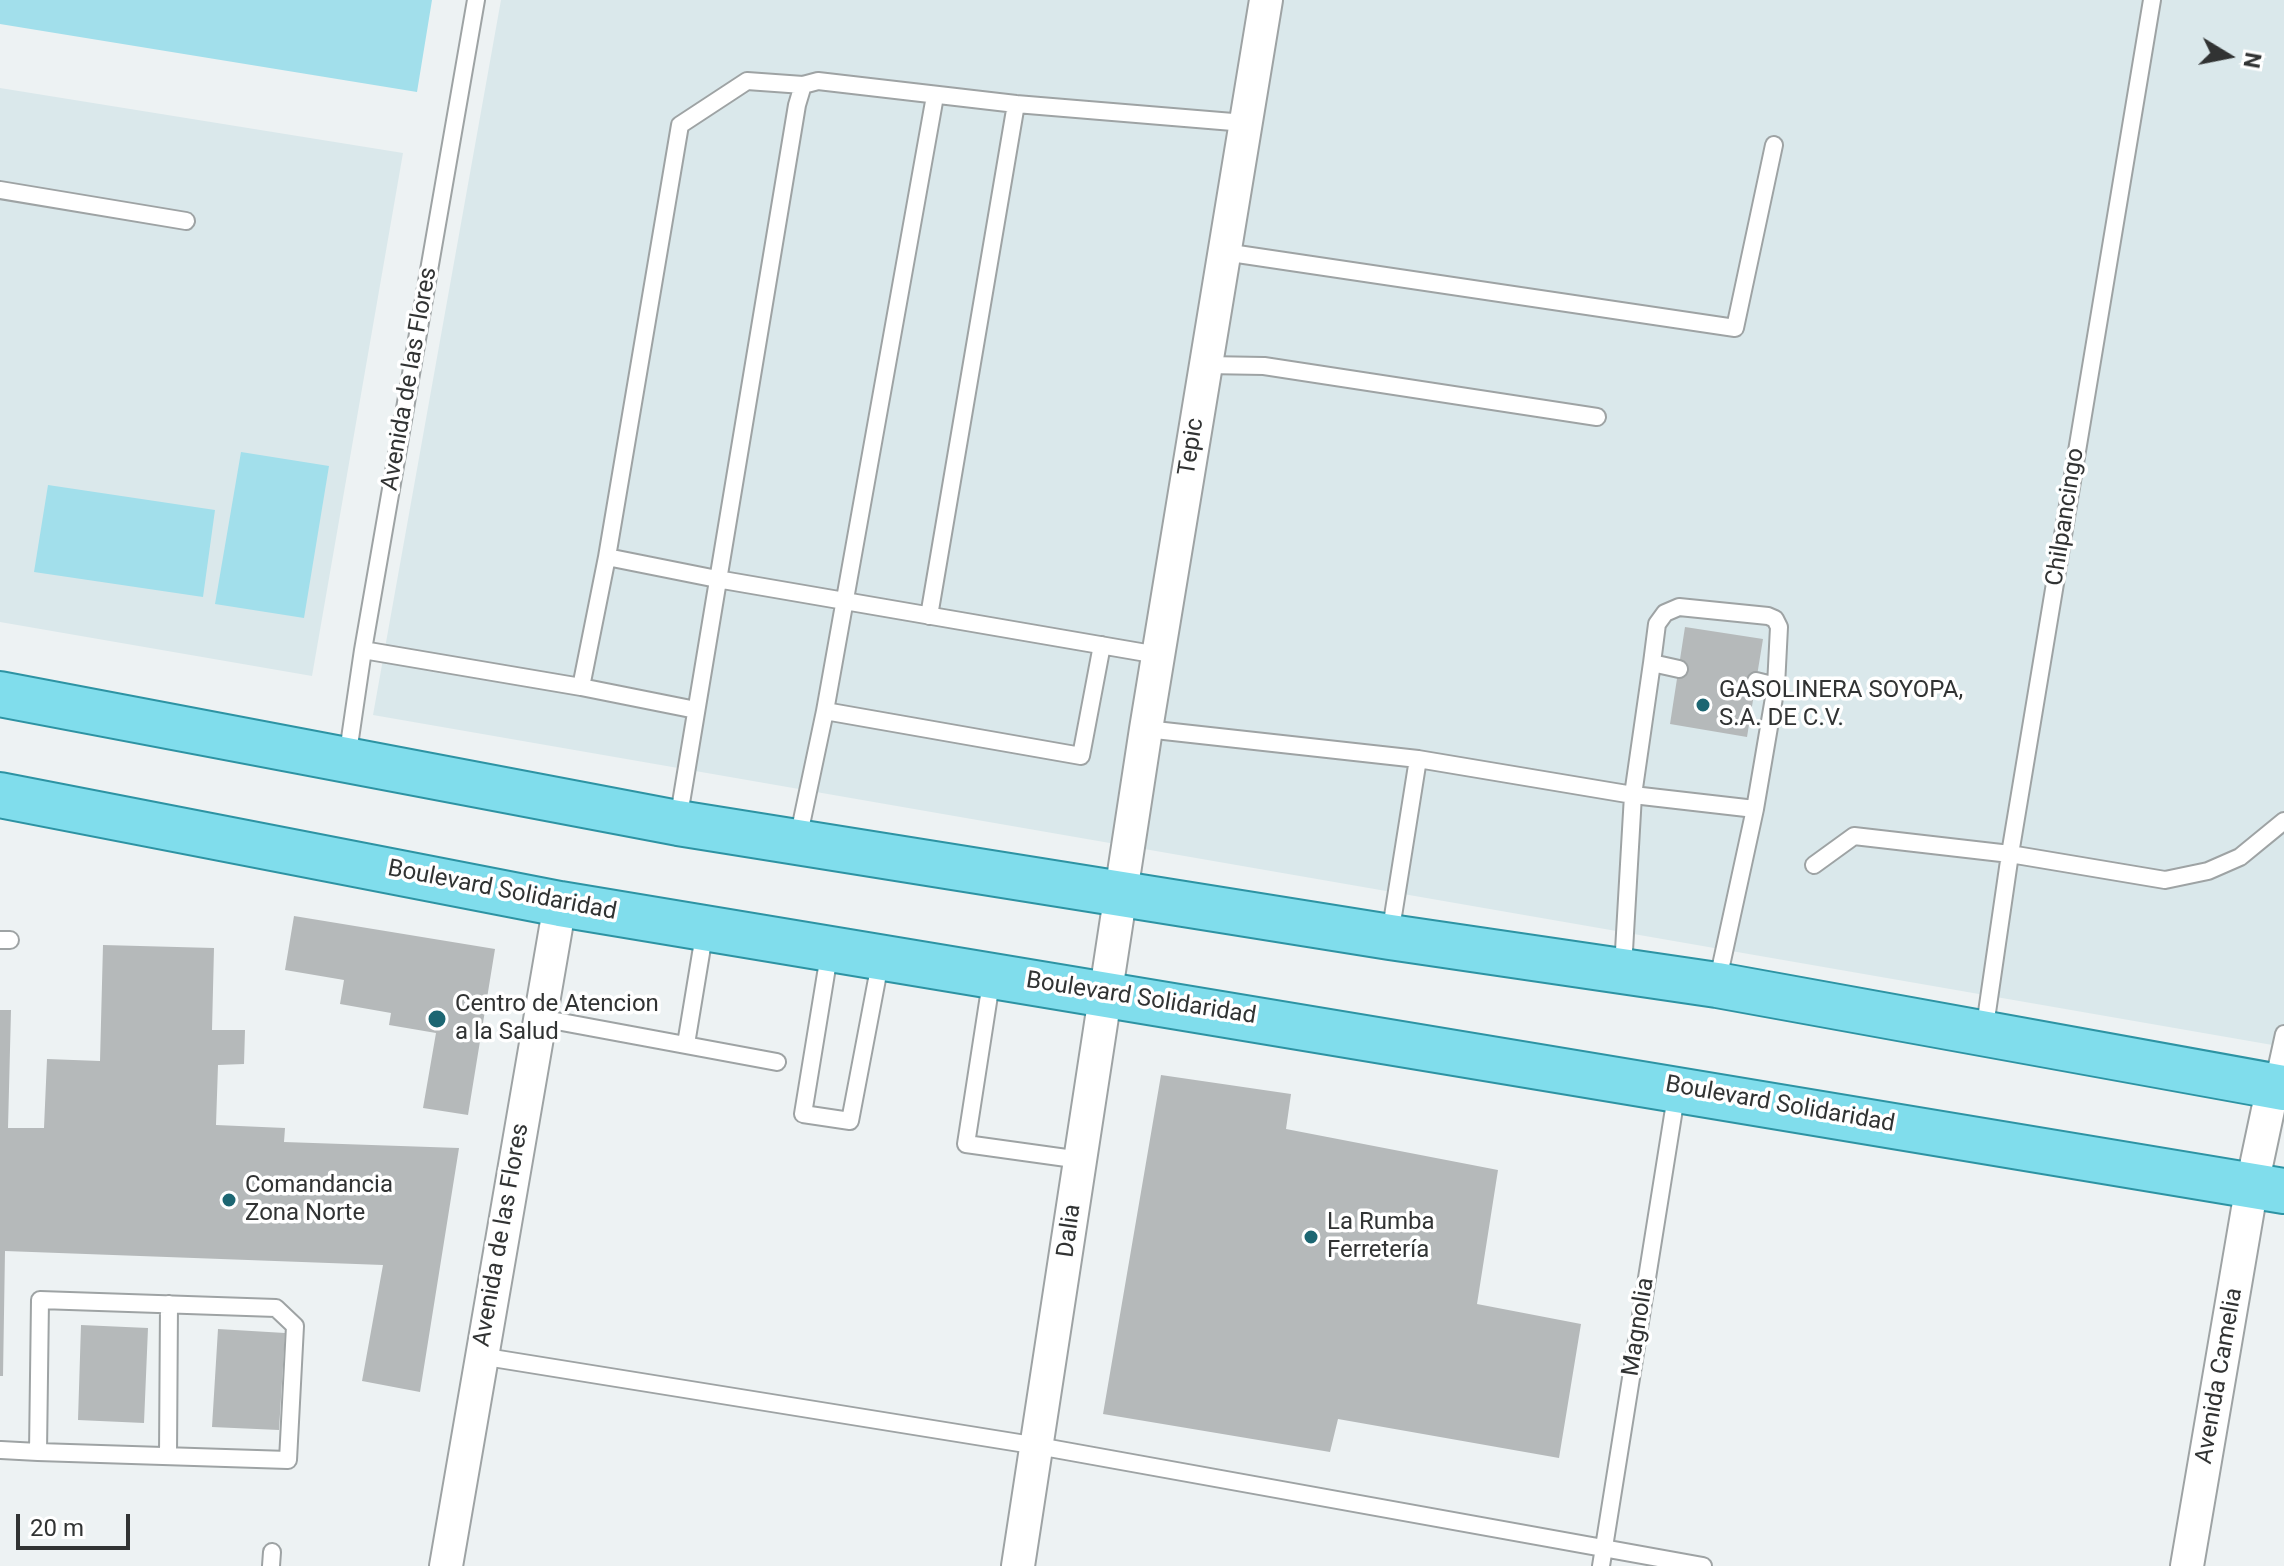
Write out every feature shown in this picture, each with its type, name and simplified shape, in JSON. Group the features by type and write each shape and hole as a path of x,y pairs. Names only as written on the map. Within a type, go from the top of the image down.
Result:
{"main road":[{"path":"0,694 678,823 1120,895 1717,985 2278,1087"},
{"name":"Boulevard Solidaridad","path":"0,795 560,904 2268,1188"}],"street":[{"name":"Tepic","path":"1120,895 1266,0"},
{"name":"Dalia","path":"1018,1566 1120,895"},
{"name":"Avenida de las Flores","path":"446,1566 560,904"},
{"name":"Avenida Camelia","path":"2187,1566 2268,1188 2278,1087"}],"lane":[{"name":"Avenida de las Flores","path":"347,759 363,650 476,0"},
{"name":"Chilpancingo","path":"1984,1035 2010,854 2152,0"},
{"path":"581,687 607,557 680,125 747,81 803,85 818,81 1016,104 1245,123"},
{"path":"678,823 797,105 803,85"},
{"path":"798,843 825,711 935,96"},
{"path":"929,616 1016,104"},
{"path":"1224,252 1735,328 1774,145"},
{"path":"0,190 186,221"},
{"path":"1206,365 1264,366 1597,417"},
{"path":"607,557 1158,655"},
{"path":"1623,972 1633,795 1657,624 1665,613 1679,607 1768,616 1775,619 1779,627 1776,686 1755,809 1717,985"},
{"path":"825,711 1081,756 1102,645"},
{"path":"363,650 696,710"},
{"path":"1652,663 1679,669"},
{"path":"1756,681 1776,686"},
{"path":"1146,729 1418,759 1633,795 1755,809"},
{"path":"1390,937 1418,759"},
{"path":"1814,865 1854,836 2010,854 2165,880 2208,871 2240,857 2284,821"},
{"path":"686,1044 705,927"},
{"path":"830,948 803,1114 850,1121 882,956"},
{"path":"992,975 966,1144 1081,1160"},
{"path":"540,1018 777,1062"},
{"path":"2278,1087 2284,1034"},
{"name":"Magnolia","path":"1603,1558 1677,1088"},
{"path":"1,1450 38,1452 288,1460 295,1326 276,1308 40,1300 38,1452"},
{"path":"168,1456 169,1304"},
{"path":"480,1356 1038,1446 1603,1558 1703,1566"}],"shaded area":[{"path":"0,0 432,0 417,92 0,24"},
{"path":"501,0 2284,0 2284,1047 373,715"},
{"path":"0,88 403,153 312,676 0,622"},
{"path":"241,452 329,466 304,618 215,604"},
{"path":"48,485 215,510 203,597 34,572"}],"building":[{"path":"1685,627 1763,639 1747,737 1670,724"},
{"name":"Centro de Atencion a la Salud","path":"294,916 495,949 468,1115 423,1108 436,1033 389,1025 391,1013 340,1004 344,980 285,970"},
{"name":"Comandancia Zona Norte","path":"103,945 214,948 212,1030 245,1030 244,1064 218,1065 216,1125 285,1128 284,1142 459,1148 420,1392 362,1381 383,1265 5,1251 3,1376 0,1376 0,1010 11,1010 8,1128 44,1128 47,1059 100,1061"},
{"name":"La Rumba Ferretería","path":"1161,1075 1291,1094 1286,1129 1498,1170 1477,1304 1581,1324 1559,1458 1338,1419 1330,1452 1103,1414"},
{"path":"81,1325 148,1328 144,1423 78,1420"},
{"path":"218,1329 285,1333 279,1430 212,1427"}],"place":[{"name":"GASOLINERA SOYOPA, S.A. DE C.V.","path":"1703,705"},
{"name":"Centro de Atencion a la Salud","path":"437,1019"},
{"name":"Comandancia Zona Norte","path":"229,1200"},
{"name":"La Rumba Ferretería","path":"1311,1237"}]}
